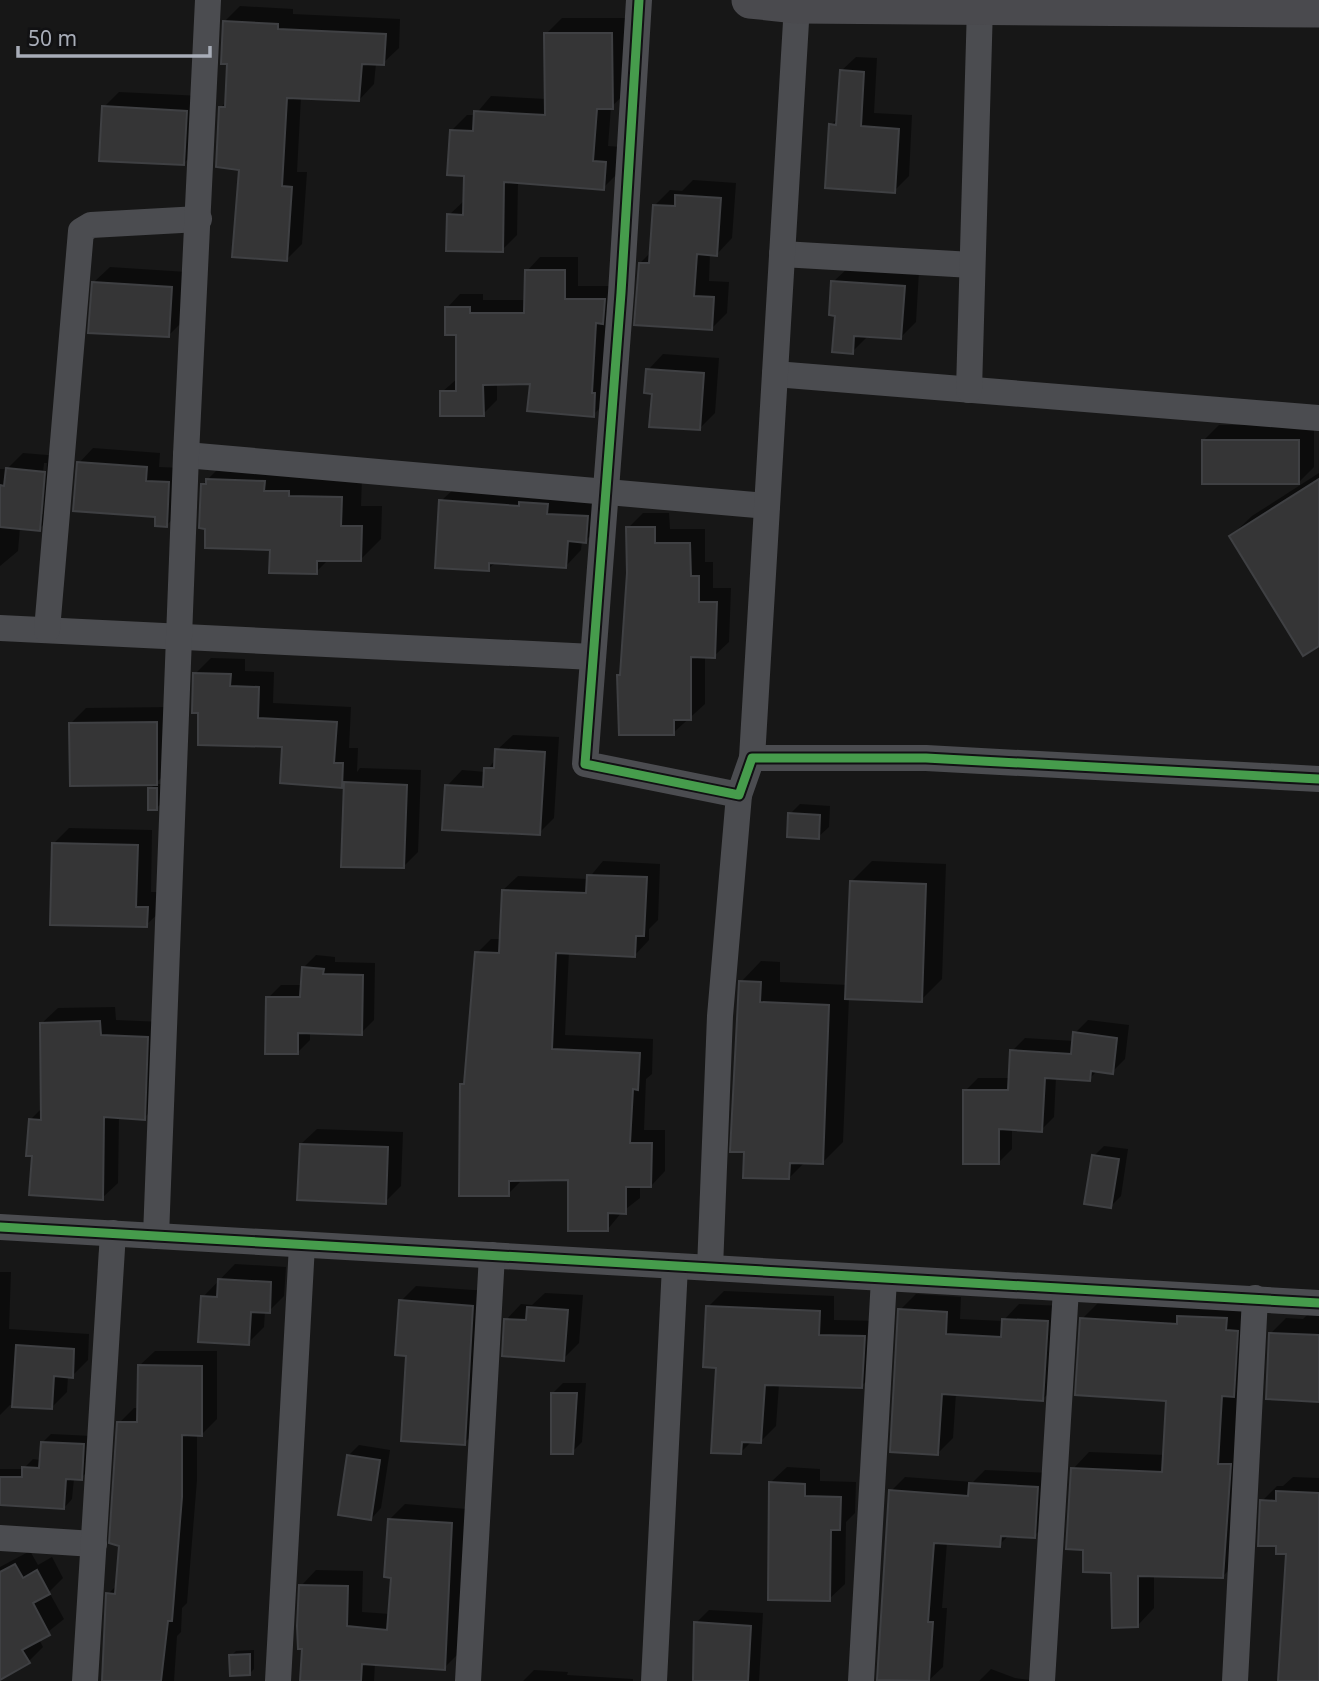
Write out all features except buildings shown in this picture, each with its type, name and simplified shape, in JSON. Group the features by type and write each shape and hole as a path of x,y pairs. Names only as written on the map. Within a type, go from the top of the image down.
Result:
{"street":[{"path":"156,1236 186,455 208,0"},
{"path":"639,0 606,492 584,764 739,795"},
{"path":"750,0 797,5 1319,9"},
{"path":"710,1268 720,1016 739,795 752,758 797,5"},
{"path":"969,390 979,6"},
{"path":"47,630 81,231 91,225 199,219"},
{"path":"782,254 972,265"},
{"path":"775,374 1319,418"},
{"path":"186,455 767,506"},
{"path":"0,628 593,657"},
{"path":"752,758 926,758 1319,779"},
{"path":"0,1227 1319,1303"},
{"path":"85,1681 113,1233"},
{"path":"278,1681 302,1245"},
{"path":"468,1681 492,1255"},
{"path":"654,1681 675,1266"},
{"path":"861,1681 884,1279"},
{"path":"1042,1681 1066,1289"},
{"path":"1235,1681 1255,1298"},
{"path":"0,1538 94,1544"}],"cycle path":[{"path":"639,0 621,293 585,764 739,795 752,758 926,758 1319,779"},
{"path":"0,1227 1319,1303"}]}
